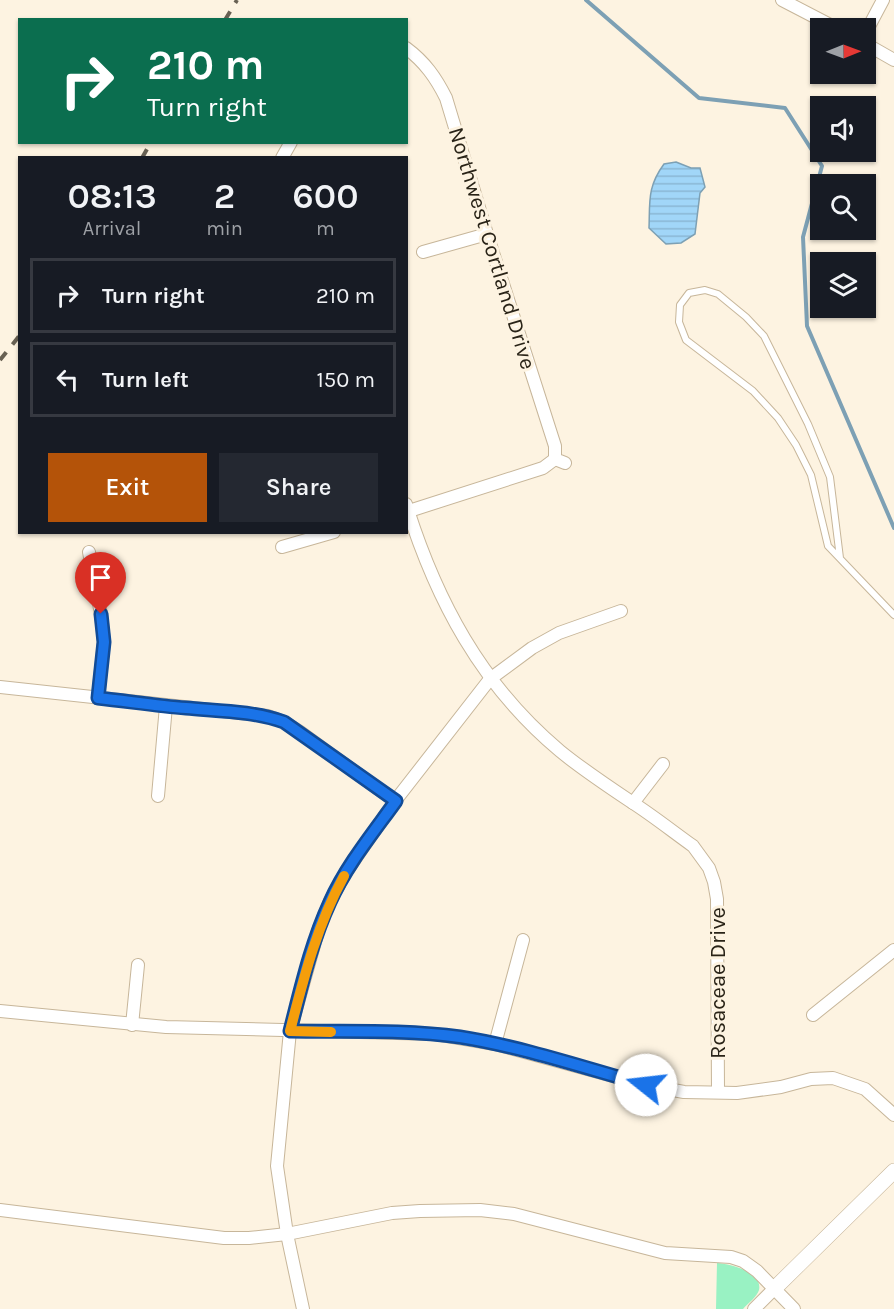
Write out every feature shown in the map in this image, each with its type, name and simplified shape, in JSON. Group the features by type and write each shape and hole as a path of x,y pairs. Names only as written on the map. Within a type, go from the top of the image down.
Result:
{"street":[{"path":"782,0 817,18"},
{"path":"873,18 883,0"},
{"name":"Northwest Cortland Drive","path":"408,50 424,63 437,80 446,98 560,461 408,509"},
{"path":"876,50 894,60"},
{"path":"423,252 487,234"},
{"path":"408,512 448,611 490,679 534,728 560,752 633,803 663,764"},
{"path":"282,548 328,534"},
{"path":"89,552 104,635 98,698"},
{"path":"303,1309 287,1234 277,1166 290,1031 318,931 330,901 346,872 396,801 490,679 532,648 559,633 621,611"},
{"path":"0,687 268,716 284,722 396,801"},
{"path":"158,796 166,706"},
{"name":"Rosaceae Drive","path":"633,803 693,846 712,876 718,916 718,1092"},
{"path":"495,1044 523,940"},
{"path":"813,1016 894,950"},
{"path":"132,1025 138,965"},
{"path":"0,1011 132,1025 413,1033 461,1037 664,1089 737,1094 811,1079 832,1078 865,1089 894,1115"},
{"path":"754,1309 894,1170"},
{"path":"0,1209 224,1238 287,1234 392,1213 480,1210 537,1219 665,1253 731,1257 743,1261 757,1271 794,1309"}],"lane":[{"path":"840,558 830,477 808,424 764,336 746,317 718,294 705,290 689,293 680,305 680,322 686,340 753,391 778,418 796,445 811,475 828,546 894,615"}],"green space":[{"path":"717,1263 751,1273 759,1283 758,1293 743,1309 716,1309"}],"water":[{"path":"676,162 691,168 700,168 705,187 700,193 695,234 681,243 666,244 649,228 650,195 664,164"}],"waterway":[{"path":"586,0 699,98 785,108 822,166 803,237 807,326 894,528"}],"railway":[{"path":"226,18 237,0"},
{"path":"143,156 150,144"},
{"path":"0,360 18,338"}],"slow traffic":[{"path":"331,1032 290,1031 318,931 330,901 344,876"}],"route":[{"path":"101,614 104,642 98,698 268,716 300,732 396,801 346,872 330,901 306,970 290,1031 413,1033 461,1037 540,1055 646,1085"}]}
